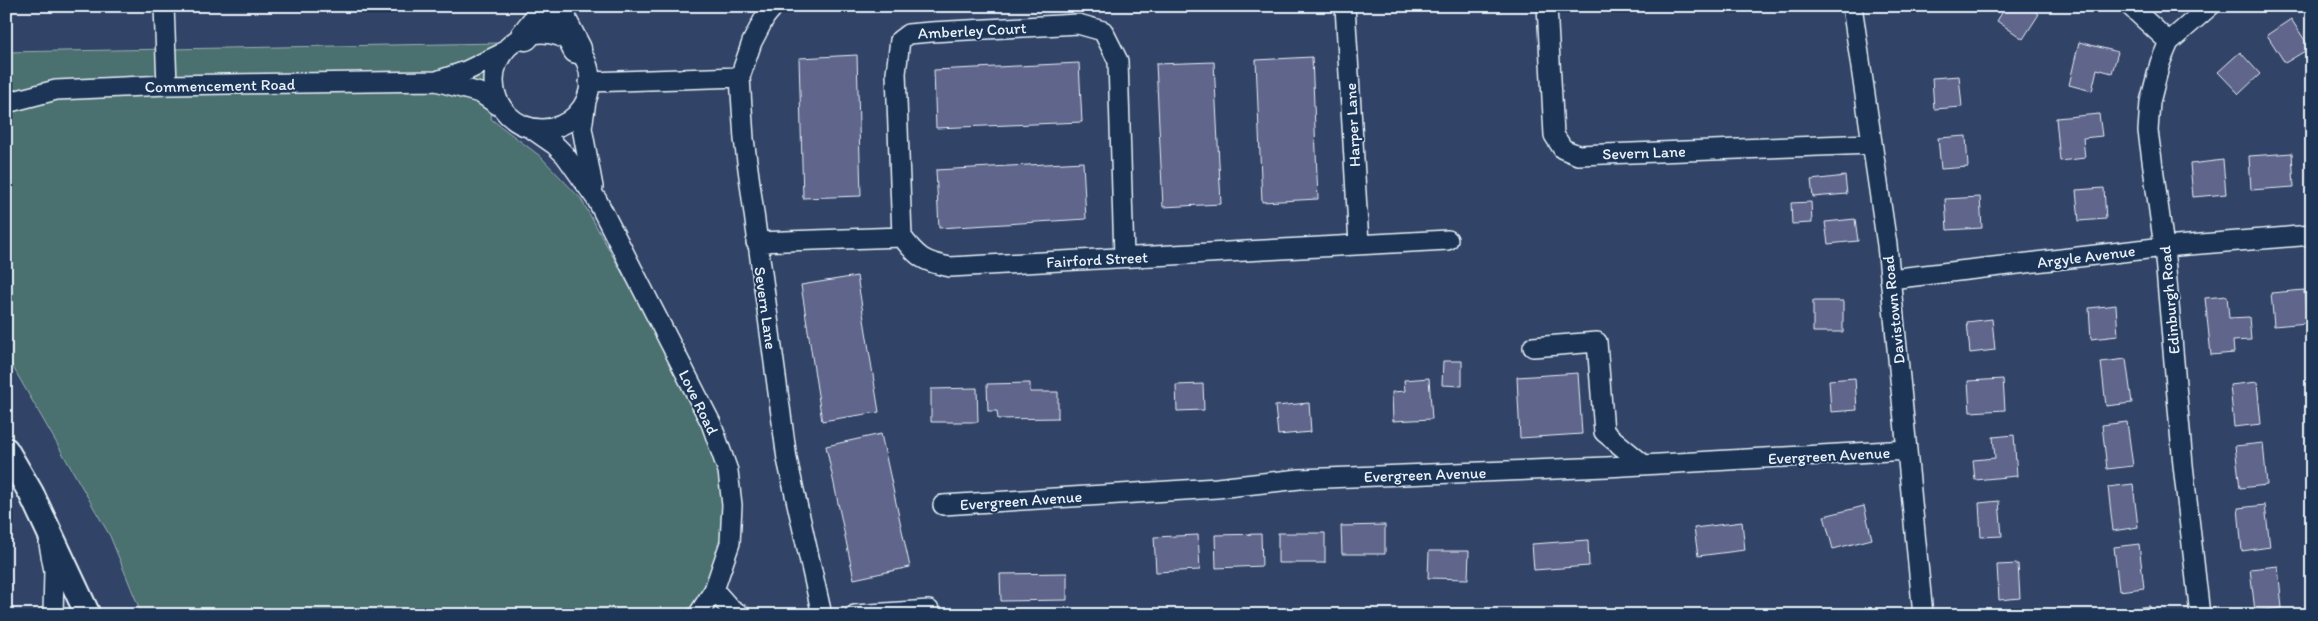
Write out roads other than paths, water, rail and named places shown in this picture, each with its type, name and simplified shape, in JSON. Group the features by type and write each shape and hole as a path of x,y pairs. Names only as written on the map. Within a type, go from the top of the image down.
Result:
{"highway":[{"path":"524,36 536,22 544,6"},
{"path":"560,6 562,22 577,49"}],"main road":[{"path":"8,458 46,525 88,615"},
{"path":"46,525 61,572 71,615"}],"street":[{"path":"164,6 167,85"},
{"name":"Severn Lane","path":"774,6 765,17 752,42 740,77 744,139 756,242 787,459 822,615"},
{"name":"Harper Lane","path":"1345,6 1359,244"},
{"name":"Severn Lane","path":"1547,6 1554,135 1563,149 1578,155 1872,144"},
{"name":"Davistown Road","path":"1852,6 1890,279 1923,615"},
{"path":"2130,6 2169,42"},
{"name":"Edinburgh Road","path":"2200,615 2183,465 2164,247 2148,131 2150,102 2160,63 2169,42 2210,6"},
{"name":"Amberley Court","path":"902,237 896,73 900,40 908,34 1078,24 1103,31 1118,61 1124,257"},
{"path":"536,33 552,34 563,38 577,49 587,65 588,88 578,111 567,121 546,129 529,127 514,120 502,108 494,84 496,66 510,44 524,36 536,33"},
{"name":"Commencement Road","path":"436,81 483,64 503,53"},
{"path":"588,88 740,77"},
{"name":"Commencement Road","path":"6,102 56,90 167,85 436,81 480,93 502,108"},
{"name":"Love Road","path":"588,88 582,128 587,162 596,200"},
{"name":"Love Road","path":"529,127 555,145 565,155 596,200 710,422 728,472 732,505 730,544 714,590 698,615"},
{"name":"Argyle Avenue","path":"1890,279 2164,247 2312,235"},
{"path":"756,242 902,237"},
{"name":"Fairford Street","path":"902,237 916,256 930,263 950,267 1448,240"},
{"path":"1533,346 1597,342 1604,432 1644,465"},
{"name":"Evergreen Avenue","path":"943,505 1217,488 1300,479 1644,465 1907,450"},
{"path":"46,525 54,571 53,615"},
{"path":"714,590 730,608 741,615"},
{"path":"855,615 929,610"}]}
